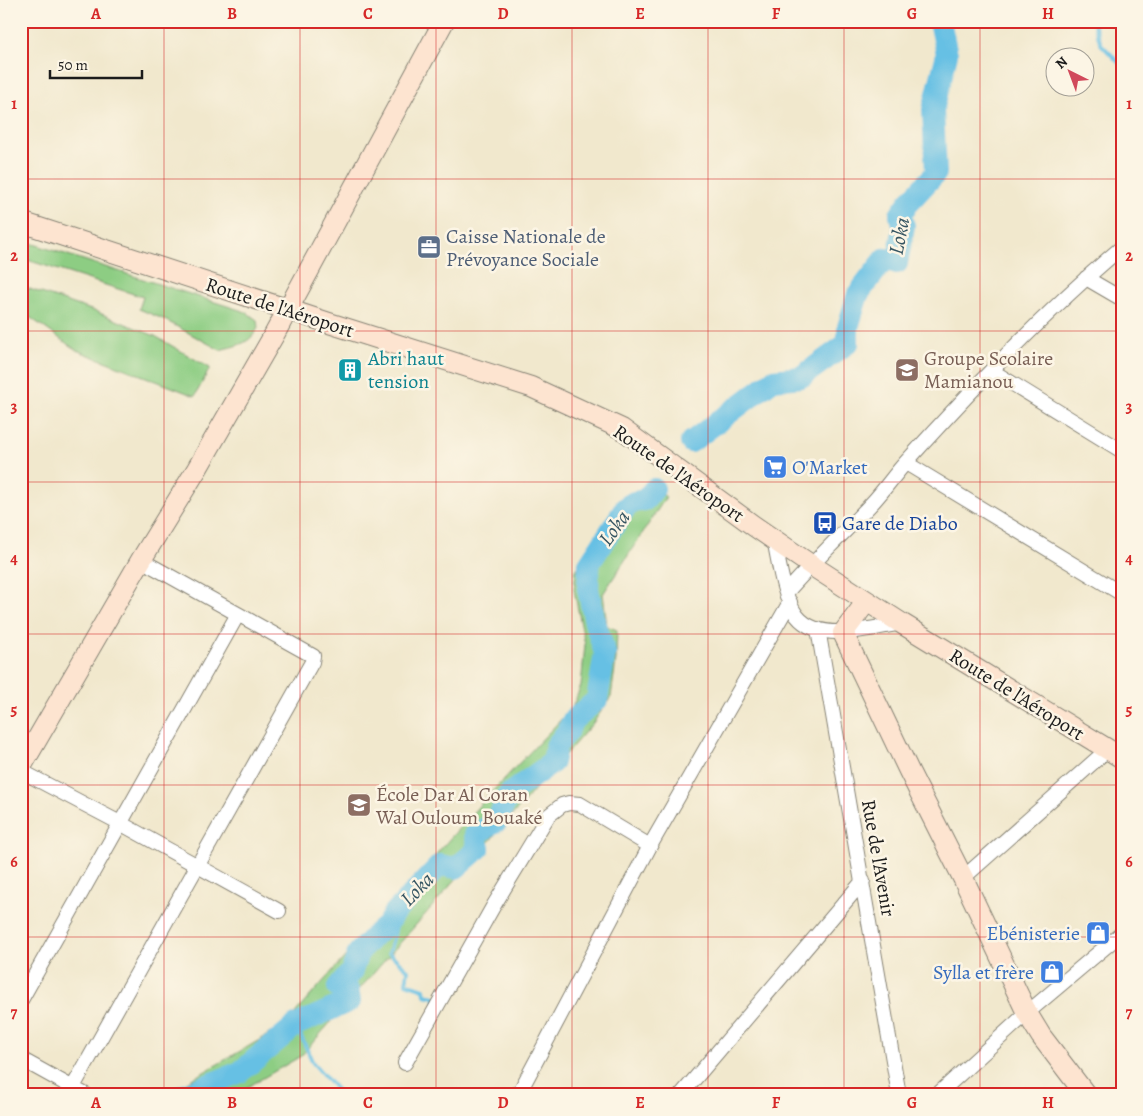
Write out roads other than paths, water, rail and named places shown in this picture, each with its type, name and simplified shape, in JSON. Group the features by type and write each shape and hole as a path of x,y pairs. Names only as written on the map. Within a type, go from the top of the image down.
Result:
{"street":[{"path":"21,767 197,469 288,309 444,21"},
{"name":"Route de l'Aéroport","path":"21,222 531,387 622,429 811,565 901,623 1115,754"},
{"path":"518,1095 650,846 788,598 811,565 874,501 906,462 992,371 1086,278 1122,247"},
{"path":"1086,278 1122,299"},
{"path":"992,371 1122,451"},
{"path":"906,462 1122,594"},
{"path":"774,539 788,598 798,617 807,624 818,629 843,633 901,623"},
{"path":"73,1087 312,662 313,656 142,560"},
{"path":"843,633 867,601"},
{"path":"21,1000 238,614"},
{"name":"Rue de l'Avenir","path":"818,629 899,1095"},
{"path":"843,633 908,771 963,878 1027,1013 1041,1036 1086,1095"},
{"path":"963,878 1115,754"},
{"path":"21,770 279,911"},
{"path":"405,1063 494,905 548,816 562,805 580,804 650,846"},
{"path":"681,1095 863,881"},
{"path":"937,1095 1027,1013 1120,939"},
{"path":"21,1059 86,1095"}],"waterway":[{"name":"Loka","path":"691,442 773,380 801,377 848,343 848,327 858,294 885,259 897,263 904,226 900,215 909,202 936,173 933,110 947,54 940,21"},
{"path":"1093,21 1101,44 1122,66"},
{"name":"Loka","path":"183,1095 240,1072 296,1025 350,1001 348,990 338,987 352,971 358,953 387,925 393,914 440,865 456,868 479,848 475,835 497,821 509,794 553,762 556,746 567,732 573,720 597,700 605,653 595,622 588,589 589,564 626,507 634,502 645,500 654,489"},
{"path":"387,925 395,931 389,953 408,970 406,983 424,989 425,995 435,997 435,1002"},
{"path":"296,1025 313,1063 341,1095"}],"place":[{"name":"Caisse Nationale de Prévoyance Sociale","path":"429,247"},
{"name":"Abri haut tension","path":"350,370"},
{"name":"Groupe Scolaire Mamianou","path":"907,370"},
{"name":"O'Market","path":"775,467"},
{"name":"Gare de Diabo","path":"825,523"},
{"name":"École Dar Al Coran Wal Ouloum Bouaké","path":"359,805"},
{"name":"Ebénisterie","path":"1098,933"},
{"name":"Sylla et frère","path":"1052,972"}]}
